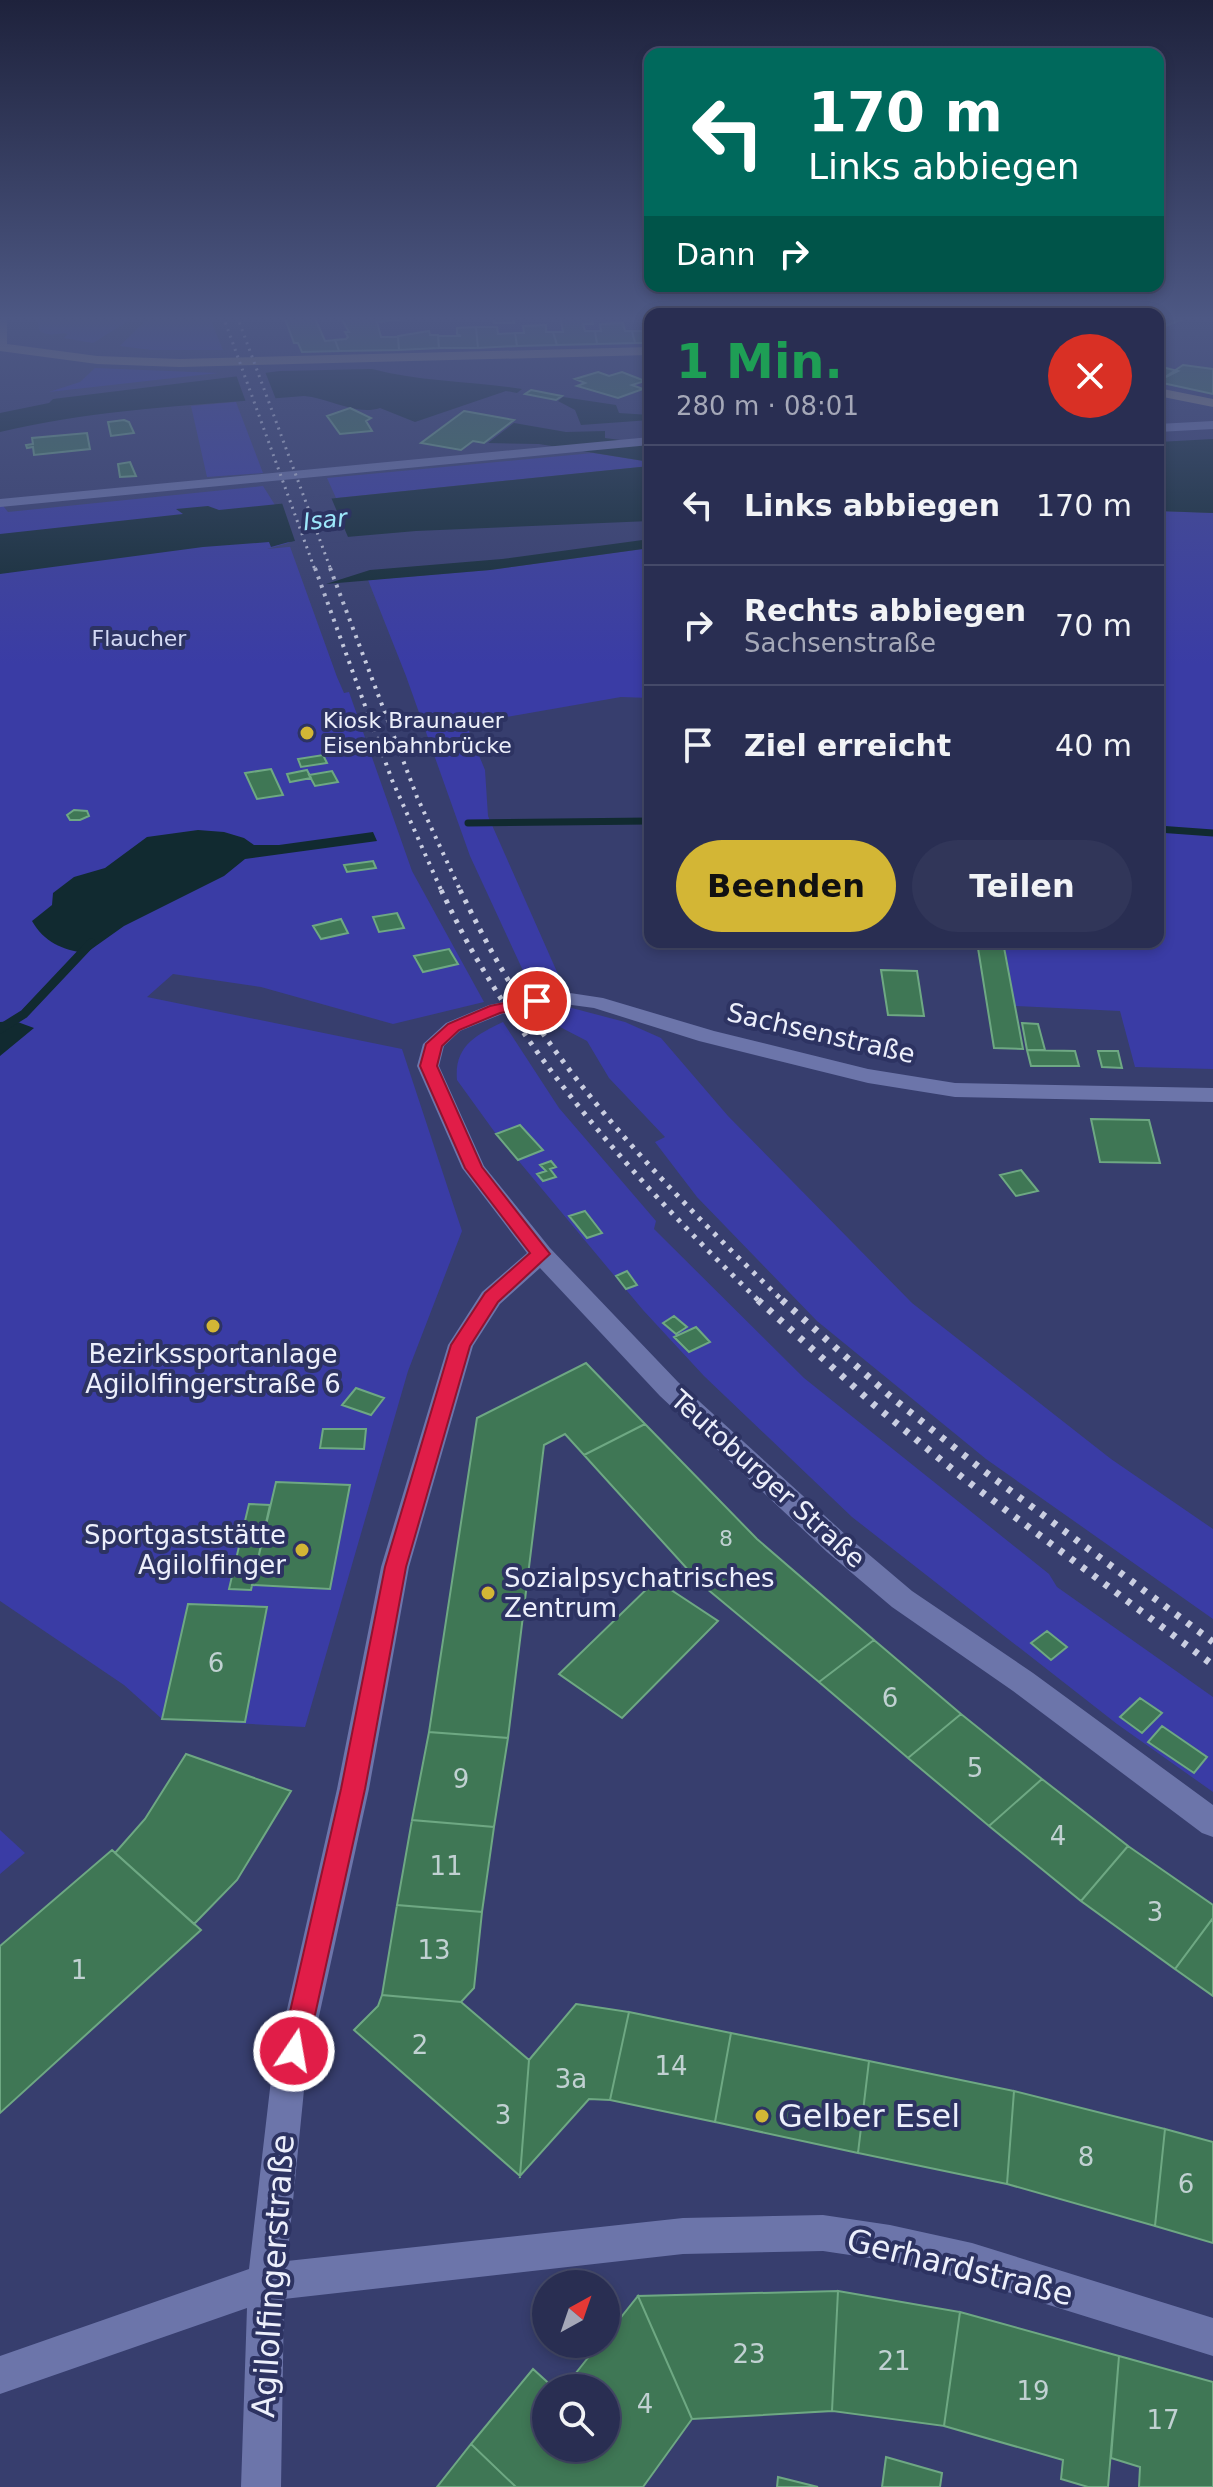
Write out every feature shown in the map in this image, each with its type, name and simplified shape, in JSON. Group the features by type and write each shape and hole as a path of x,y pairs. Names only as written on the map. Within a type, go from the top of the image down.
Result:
{"street":[{"path":"0,503 644,441"},
{"name":"Sachsenstraße","path":"434,1044 453,1027 476,1016 557,997 596,1002 707,1036 868,1076 955,1090 1213,1095"},
{"name":"Teutoburger Straße","path":"434,1044 428,1066 474,1168 541,1254 669,1389 837,1544 920,1613 1023,1682 1213,1823"},
{"name":"Agilolfingerstraße","path":"261,2487 266,2282 288,2080 353,1789 395,1567 461,1345 491,1298 541,1254"},
{"name":"Gerhardstraße","path":"0,2375 266,2282 488,2260 683,2236 823,2233 890,2243 972,2262 1213,2337"}],"green space":[{"path":"197,432 247,432 263,473 207,477"},
{"path":"593,453 644,461 644,467 336,498 327,478"},
{"name":"Flaucher","path":"263,486 275,505 337,677 344,693 349,692 412,871 484,1002 393,1024 261,987 173,974 147,997 402,1049 462,1231 408,1371 305,1727 162,1719 124,1685 0,1601 0,502 8,512"},
{"path":"1164,511 1213,513 1213,1069 1135,1067 1120,1011 1015,1006 1005,948 1164,948"},
{"path":"644,549 644,698 621,697 466,724 485,770 488,816 561,981 532,990 470,856 368,580 490,570"},
{"path":"544,1007 568,1007 625,1022 661,1038 728,1116 912,1303 1111,1459 1213,1529 1213,1619 986,1459 817,1321 697,1197 655,1142 665,1137 609,1078 587,1041 560,1027"},
{"path":"503,1022 559,1108 656,1221 654,1229 804,1378 1049,1574 1057,1587 1213,1697 1213,1792 1117,1724 852,1517 704,1376 643,1310 496,1134 457,1080 463,1050 476,1037"},
{"path":"0,1830 25,1853 0,1874"}],"water":[{"path":"502,432 605,432 605,438 644,443 644,461 539,444 488,443"},
{"path":"1213,439 1213,513 1164,511 1164,442"},
{"name":"Isar","path":"644,467 644,521 416,531 289,542 271,547 269,542 203,547 0,574 0,534 183,514 176,509 208,506 219,510"},
{"path":"644,540 644,549 490,570 326,584 370,570 502,559"},
{"path":"198,830 224,832 244,838 254,845 279,845 373,832 377,841 245,859 224,876 124,926 86,953 54,944 32,921 52,905 53,893 74,877 105,868 147,837"},
{"path":"15,1021 34,1028 0,1056 0,1022"}],"pier":[{"path":"330,495 348,537 383,538 267,549 295,541 281,500"}],"building":[{"path":"110,432 134,433 111,436"},
{"path":"436,432 498,432 484,443 473,441 461,450 421,443"},
{"path":"87,433 90,449 34,455 33,447 27,448 26,445 33,444 32,438"},
{"path":"130,462 136,476 120,477 118,464"},
{"path":"323,755 327,763 301,767 298,759"},
{"path":"271,769 283,795 257,799 245,773"},
{"path":"307,770 311,778 290,782 287,774"},
{"path":"332,771 338,782 315,786 309,775"},
{"path":"74,810 87,811 89,816 70,820 67,815"},
{"path":"373,861 376,868 347,872 344,865"},
{"path":"397,913 404,928 379,932 373,917"},
{"path":"341,919 348,933 321,939 313,926"},
{"path":"978,948 1004,948 1023,1049 994,1048"},
{"path":"449,949 458,964 423,972 414,956"},
{"path":"881,970 917,971 924,1016 888,1015"},
{"path":"1022,1023 1038,1024 1045,1050 1027,1050"},
{"path":"1027,1050 1075,1051 1079,1066 1031,1066"},
{"path":"1098,1051 1118,1051 1122,1068 1102,1067"},
{"path":"1091,1119 1149,1120 1160,1163 1100,1162"},
{"path":"520,1125 543,1150 518,1160 496,1134"},
{"path":"551,1161 556,1167 550,1169 556,1177 543,1181 537,1174 546,1171 540,1165"},
{"path":"1021,1170 1038,1191 1016,1196 1000,1175"},
{"path":"585,1211 602,1233 587,1238 569,1216"},
{"path":"627,1271 637,1285 626,1289 616,1276"},
{"path":"674,1316 687,1327 676,1334 663,1323"},
{"path":"696,1327 710,1342 689,1352 674,1337"},
{"name":"Sozialpsychatrisches Zentrum","path":"586,1363 645,1424 584,1455 565,1434 544,1445 508,1738 429,1732 477,1418"},
{"path":"356,1388 384,1398 371,1415 342,1405"},
{"path":"645,1424 757,1539 874,1640 819,1682 700,1583 584,1455"},
{"path":"323,1429 366,1429 364,1449 320,1448"},
{"path":"276,1482 350,1485 330,1589 252,1585"},
{"path":"249,1504 270,1505 251,1590 229,1589"},
{"path":"656,1580 718,1621 622,1718 559,1674"},
{"path":"188,1604 267,1607 245,1722 162,1719"},
{"path":"1047,1631 1067,1647 1051,1660 1031,1643"},
{"path":"874,1640 961,1714 908,1758 819,1682"},
{"path":"1140,1698 1162,1713 1142,1733 1120,1717"},
{"path":"961,1714 1042,1779 989,1826 908,1758"},
{"path":"1162,1726 1207,1757 1194,1773 1148,1742"},
{"path":"429,1732 508,1738 494,1827 412,1820"},
{"path":"186,1754 291,1791 237,1880 194,1924 115,1853 145,1819"},
{"path":"1042,1779 1128,1846 1081,1901 989,1826"},
{"path":"412,1820 494,1827 482,1912 397,1905"},
{"path":"1128,1846 1213,1905 1213,1918 1175,1969 1081,1901"},
{"path":"112,1850 201,1930 0,2113 0,1946"},
{"path":"397,1905 482,1912 474,1988 461,2002 382,1995"},
{"path":"1213,1918 1213,1996 1175,1969"},
{"path":"382,1995 461,2002 529,2060 520,2176 354,2030 378,2006"},
{"path":"576,2004 629,2012 610,2100 589,2099 520,2176 529,2060"},
{"path":"629,2012 731,2033 715,2122 610,2100"},
{"path":"731,2033 869,2061 858,2153 715,2122"},
{"path":"869,2061 1014,2091 1007,2184 858,2153"},
{"path":"1014,2091 1165,2129 1155,2226 1007,2184"},
{"path":"1165,2129 1213,2142 1213,2243 1155,2226"},
{"path":"838,2291 832,2411 692,2419 638,2296"},
{"path":"838,2291 960,2312 944,2426 832,2411"},
{"path":"638,2296 692,2419 643,2487 516,2487 471,2444 533,2369 539,2374 532,2374 532,2462 620,2462 620,2374 575,2374 588,2358 620,2358 620,2318"},
{"path":"960,2312 1119,2356 1108,2487 1088,2487 1061,2479 1063,2460 944,2426"},
{"path":"1119,2356 1213,2382 1213,2487 1139,2487 1140,2467 1111,2458"},
{"path":"471,2444 516,2487 437,2487"},
{"path":"886,2457 942,2473 940,2487 882,2487"},
{"path":"778,2477 818,2487 777,2487"}],"waterway":[{"path":"468,823 644,821"},
{"path":"1164,829 1213,833"},
{"path":"0,1029 24,1014 91,943"}],"railway":[{"path":"265,432 315,570"},
{"path":"280,432 331,570"},
{"path":"315,568 392,780 442,892"},
{"path":"330,568 417,797 461,891"},
{"path":"461,891 526,1009 592,1099 666,1184 784,1302"},
{"path":"442,892 470,948 510,1012 574,1101 646,1185 758,1300"},
{"path":"758,1300 873,1404 963,1478 1213,1665"},
{"path":"782,1300 890,1396 980,1468 1213,1642"}],"place":[{"name":"Kiosk Braunauer Eisenbahnbrücke","path":"307,733"},
{"name":"Bezirkssportanlage Agilolfingerstraße 6","path":"213,1326"},
{"name":"Sportgaststätte Agilolfinger","path":"302,1550"},
{"name":"Sozialpsychatrisches Zentrum","path":"488,1593"},
{"name":"Gelber Esel","path":"762,2116"}],"route":[{"path":"294,2051 353,1789 395,1567 461,1345 491,1298 541,1254 474,1168 428,1066 434,1044 453,1027 496,1009 537,1001"}]}
